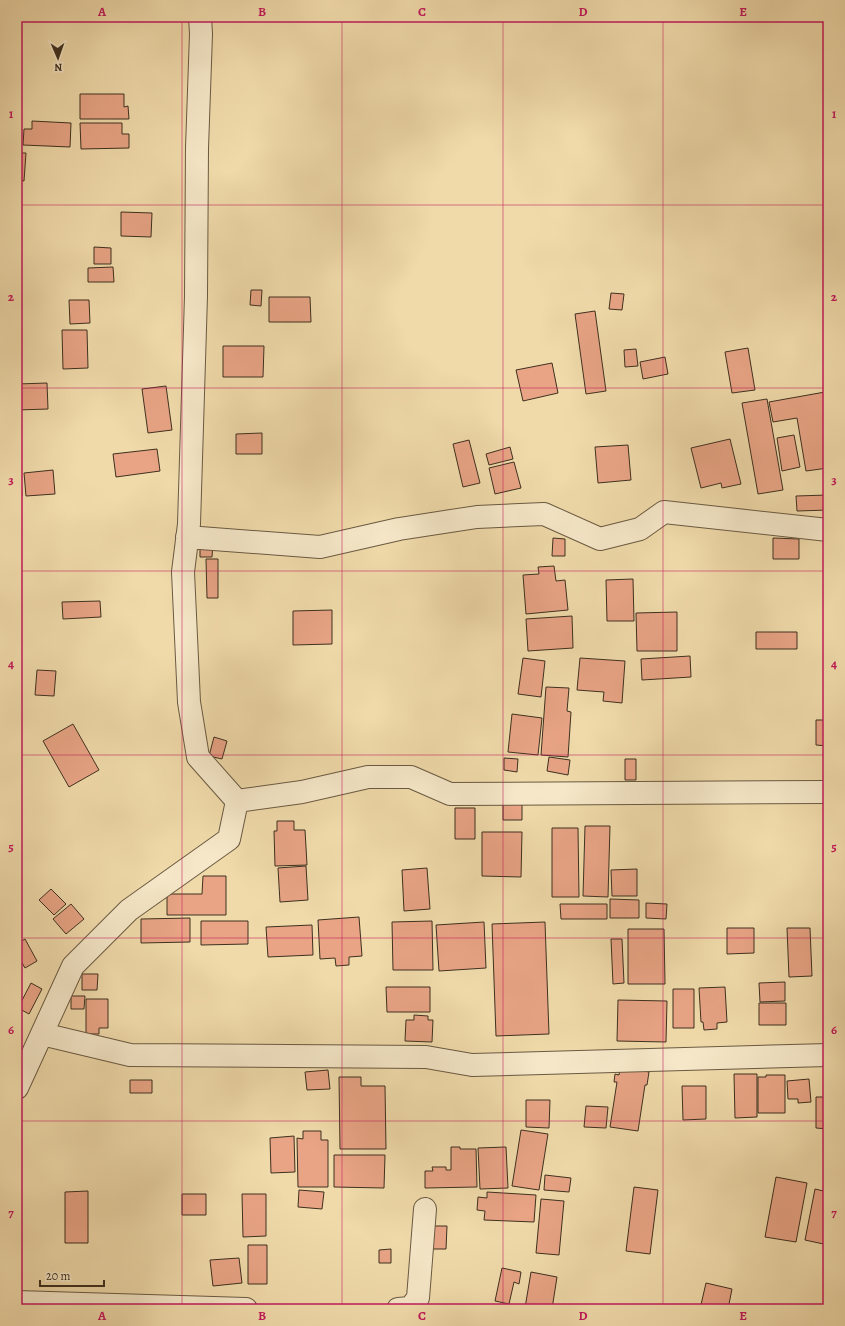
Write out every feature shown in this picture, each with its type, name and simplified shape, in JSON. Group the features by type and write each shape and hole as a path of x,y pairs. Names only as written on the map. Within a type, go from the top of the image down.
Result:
{"street":[{"path":"200,17 201,34 197,148 196,296 188,537 183,572 189,702 198,757 237,801"},
{"path":"188,537 320,547 399,529 477,517 544,514 600,539 640,529 664,512 828,530"},
{"path":"237,801 302,792 368,777 411,776 450,794 828,792"},
{"path":"17,1088 73,966 129,910 229,839 237,801"},
{"path":"42,1034 130,1055 426,1057 472,1065 828,1055"},
{"path":"398,1309 410,1308 418,1298 425,1209"},
{"path":"17,1302 246,1309"}],"building":[{"path":"80,94 124,94 124,107 128,106 129,119 80,119"},
{"path":"32,121 71,123 70,147 23,145 24,129 32,129"},
{"path":"80,123 122,123 122,134 129,134 129,148 81,149"},
{"path":"17,153 26,153 24,181 17,180"},
{"path":"121,212 152,213 151,237 121,236"},
{"path":"94,247 111,248 111,264 94,264"},
{"path":"113,267 114,282 88,282 88,268"},
{"path":"251,290 262,290 261,306 250,305"},
{"path":"611,293 624,294 622,310 609,309"},
{"path":"269,297 310,297 311,322 269,322"},
{"path":"69,300 89,300 90,323 70,324"},
{"path":"595,311 606,391 586,394 575,314"},
{"path":"62,330 87,330 88,368 63,369"},
{"path":"223,346 264,346 263,377 223,377"},
{"path":"748,348 755,390 732,393 725,352"},
{"path":"636,349 638,366 625,367 624,350"},
{"path":"665,357 668,374 643,379 640,362"},
{"path":"552,363 558,393 523,401 516,370"},
{"path":"47,383 48,409 17,410 17,384"},
{"path":"166,386 172,430 148,433 142,389"},
{"path":"825,392 828,405 828,468 806,471 797,418 773,422 769,402"},
{"path":"767,399 783,490 758,494 742,403"},
{"path":"262,433 262,454 236,454 236,434"},
{"path":"794,435 800,467 782,471 777,438"},
{"path":"730,439 741,484 722,488 721,483 701,488 691,448"},
{"path":"469,440 480,483 463,487 453,444"},
{"path":"628,445 631,480 598,483 595,447"},
{"path":"510,447 513,459 489,465 486,454"},
{"path":"157,449 160,471 116,477 113,454"},
{"path":"514,462 521,488 495,494 489,468"},
{"path":"53,470 55,494 26,496 24,473"},
{"path":"17,474 21,474 22,496 17,497"},
{"path":"828,495 828,510 797,511 796,496"},
{"path":"553,538 565,539 565,556 552,556"},
{"path":"773,538 799,539 799,559 773,559"},
{"path":"200,542 213,543 212,557 200,557"},
{"path":"206,559 218,559 218,598 207,598"},
{"path":"554,566 556,581 565,580 568,610 526,614 523,575 539,574 538,567"},
{"path":"633,579 634,621 607,621 606,580"},
{"path":"100,601 101,617 63,619 62,602"},
{"path":"332,610 332,644 293,645 293,611"},
{"path":"677,612 677,651 637,651 636,613"},
{"path":"572,616 573,648 528,651 526,619"},
{"path":"756,632 797,632 797,649 756,649"},
{"path":"690,656 691,677 642,680 641,659"},
{"path":"523,658 545,661 541,697 518,694"},
{"path":"580,658 625,661 622,703 603,701 604,692 577,690"},
{"path":"37,670 56,671 54,696 35,695"},
{"path":"825,670 828,670 828,693 827,693"},
{"path":"546,687 569,688 567,711 571,712 568,757 541,755"},
{"path":"512,714 542,718 538,755 508,752"},
{"path":"816,720 828,720 828,746 816,745"},
{"path":"73,724 99,770 69,787 43,741"},
{"path":"214,737 227,741 222,759 209,756"},
{"path":"549,757 570,760 568,775 547,771"},
{"path":"504,758 518,759 517,772 504,770"},
{"path":"625,759 636,759 636,780 625,780"},
{"path":"824,759 828,759 828,774 824,774"},
{"path":"503,802 522,802 522,820 503,820"},
{"path":"455,808 475,808 475,839 455,839"},
{"path":"277,821 294,821 294,830 305,830 307,865 275,866 274,831 277,831"},
{"path":"585,826 610,826 608,897 583,896"},
{"path":"552,828 578,828 579,897 552,897"},
{"path":"482,832 522,832 521,877 482,876"},
{"path":"306,866 308,900 280,902 278,868"},
{"path":"427,868 430,909 404,911 402,870"},
{"path":"637,869 637,896 612,896 611,870"},
{"path":"203,876 226,876 226,915 167,915 167,894 202,894"},
{"path":"51,889 66,904 54,915 39,900"},
{"path":"610,899 639,900 639,918 610,918"},
{"path":"646,903 667,904 666,919 646,918"},
{"path":"71,904 84,919 66,934 53,919"},
{"path":"560,904 607,904 607,919 561,919"},
{"path":"359,917 362,956 349,957 349,965 336,966 335,958 320,959 318,920"},
{"path":"190,918 190,942 141,943 141,919"},
{"path":"201,921 248,921 248,944 201,945"},
{"path":"432,921 433,970 393,970 392,922"},
{"path":"484,922 486,968 439,971 436,925"},
{"path":"545,922 549,1034 496,1036 492,924"},
{"path":"312,925 313,955 268,957 266,927"},
{"path":"727,928 754,928 754,953 727,954"},
{"path":"787,928 810,928 812,976 789,977"},
{"path":"628,929 664,929 665,984 628,984"},
{"path":"25,939 37,961 25,968 17,954 17,944"},
{"path":"611,939 622,939 624,983 613,984"},
{"path":"82,974 98,974 97,990 82,990"},
{"path":"785,982 785,1001 760,1002 759,983"},
{"path":"31,983 42,989 29,1014 18,1008"},
{"path":"386,987 430,987 430,1012 387,1012"},
{"path":"725,987 727,1022 717,1023 717,1029 704,1030 703,1022 701,1022 699,988"},
{"path":"673,989 694,989 694,1028 673,1028"},
{"path":"71,996 85,996 84,1009 71,1009"},
{"path":"86,999 108,999 108,1028 99,1028 99,1034 86,1034"},
{"path":"618,1000 667,1001 666,1042 617,1041"},
{"path":"759,1003 786,1003 786,1025 759,1025"},
{"path":"414,1015 428,1016 428,1020 433,1020 432,1042 405,1041 406,1020 414,1020"},
{"path":"620,1067 649,1072 647,1085 645,1085 638,1131 610,1127 617,1082 614,1082 615,1074 619,1075"},
{"path":"328,1070 330,1089 307,1090 305,1072"},
{"path":"734,1074 757,1074 757,1117 735,1118"},
{"path":"766,1075 785,1075 785,1113 758,1113 758,1077 766,1077"},
{"path":"339,1077 361,1077 361,1086 385,1086 386,1149 340,1149"},
{"path":"809,1079 811,1102 798,1103 798,1099 788,1099 787,1081"},
{"path":"130,1080 152,1080 152,1093 130,1093"},
{"path":"682,1086 706,1086 706,1119 683,1120"},
{"path":"816,1097 828,1097 828,1129 816,1128"},
{"path":"526,1100 550,1100 549,1128 526,1127"},
{"path":"586,1106 608,1107 606,1128 584,1127"},
{"path":"521,1130 548,1134 539,1190 512,1186"},
{"path":"303,1131 321,1131 321,1140 328,1140 328,1187 298,1187 297,1138 303,1139"},
{"path":"294,1136 295,1172 271,1173 270,1138"},
{"path":"451,1147 460,1147 460,1149 476,1149 477,1187 425,1188 425,1171 433,1171 432,1167 446,1167 446,1170 451,1170"},
{"path":"506,1147 508,1188 480,1189 478,1148"},
{"path":"334,1155 385,1155 384,1188 334,1187"},
{"path":"545,1175 571,1178 569,1192 544,1190"},
{"path":"776,1177 807,1183 796,1242 765,1237"},
{"path":"634,1187 658,1190 650,1254 626,1251"},
{"path":"815,1189 828,1192 828,1245 805,1240"},
{"path":"299,1190 324,1192 322,1209 298,1207"},
{"path":"88,1191 88,1243 65,1243 65,1192"},
{"path":"487,1192 536,1195 534,1222 484,1220 485,1211 477,1210 478,1197 487,1198"},
{"path":"182,1194 206,1194 206,1215 182,1215"},
{"path":"242,1194 266,1194 266,1236 243,1237"},
{"path":"541,1199 564,1201 559,1255 536,1253"},
{"path":"430,1226 447,1226 446,1249 430,1249"},
{"path":"248,1245 267,1245 267,1284 248,1284"},
{"path":"391,1249 391,1263 379,1263 379,1250"},
{"path":"239,1258 242,1283 213,1286 210,1260"},
{"path":"502,1268 521,1272 519,1284 514,1282 509,1304 495,1301"},
{"path":"531,1272 557,1277 552,1309 525,1308"},
{"path":"706,1283 732,1289 728,1309 700,1309"}]}
